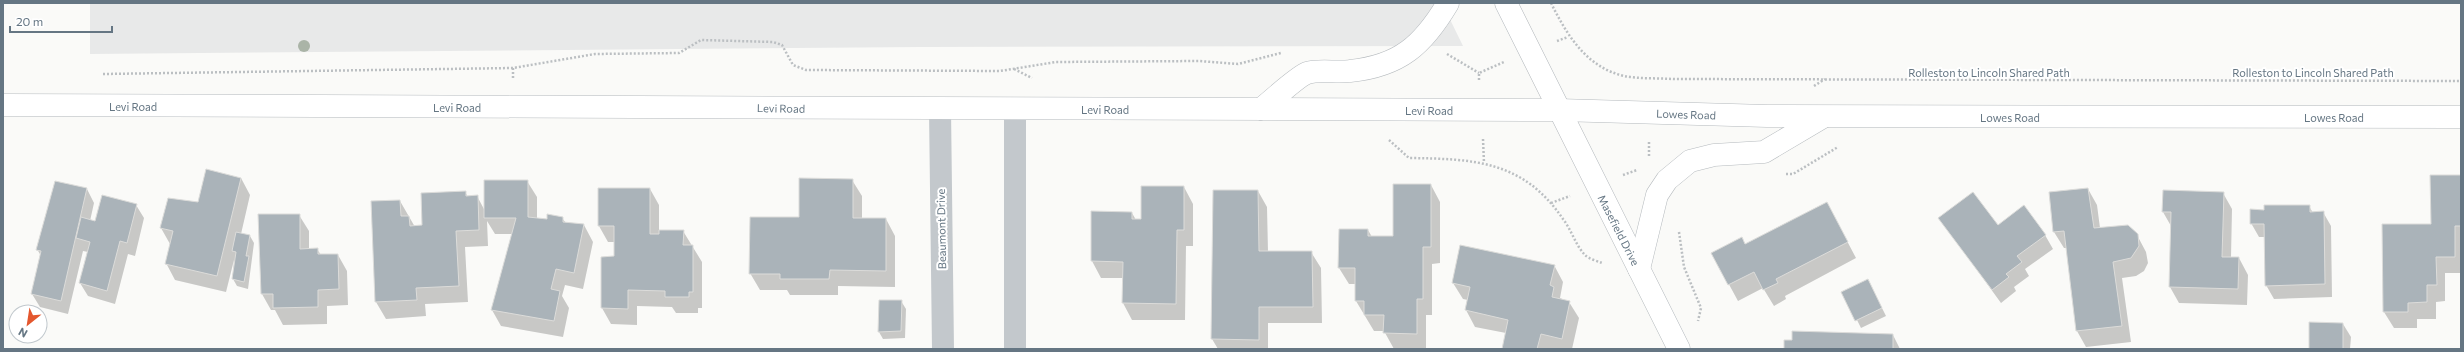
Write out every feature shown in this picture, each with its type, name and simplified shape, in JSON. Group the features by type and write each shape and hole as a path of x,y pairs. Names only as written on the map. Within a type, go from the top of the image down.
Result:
{"main road":[{"path":"1261,109 1306,73 1350,71 1383,66 1407,54 1434,26 1448,3"},
{"name":"Masefield Drive","path":"1506,3 1679,349"},
{"name":"Levi Road","path":"3,105 1015,110 1559,110"},
{"name":"Lowes Road","path":"1559,110 1824,116 2461,117"},
{"path":"1640,269 1657,195 1667,180 1690,161 1714,155 1764,152 1824,116"}],"street":[{"name":"Beaumont Drive","path":"940,109 943,349"},
{"path":"1015,110 1015,349"}],"path":[{"name":"Rolleston to Lincoln Shared Path","path":"1551,3 1568,37 1599,66 1624,76 1647,78 2461,81"},
{"path":"95,74 513,68 595,54 679,53 701,40 773,42 782,45 793,65 806,70 1000,71 1056,62 1199,61 1230,64 1287,51"},
{"path":"513,68 513,76"},
{"path":"1647,78 1649,165"},
{"path":"1778,174 1793,174 1840,145"},
{"path":"1397,146 1409,158 1455,159 1484,163 1513,174 1542,193 1572,232 1585,256 1601,262"},
{"path":"1551,203 1642,168"},
{"path":"1679,230 1684,267 1701,308"}],"shaded area":[{"path":"90,3 1442,3 1463,46 921,47 90,54"}],"building":[{"path":"206,169 241,178 217,276 165,264 173,231 160,228 168,198 198,202"},
{"path":"2430,175 2461,175 2461,226 2455,226 2455,257 2436,257 2437,285 2427,285 2427,302 2408,303 2408,312 2383,312 2382,224 2431,224"},
{"path":"799,178 853,179 853,218 886,218 886,271 830,270 829,279 780,279 780,274 749,274 750,217 799,217"},
{"path":"484,180 528,180 528,217 547,219 547,214 563,217 563,222 584,224 574,273 556,269 551,289 560,291 554,321 491,310 516,218 484,218"},
{"path":"55,181 87,188 61,301 31,294 41,251 36,250"},
{"path":"1393,184 1431,184 1431,247 1423,247 1423,299 1417,299 1417,334 1383,333 1384,315 1364,315 1364,301 1355,301 1355,268 1338,268 1339,229 1368,229 1368,236 1393,236"},
{"path":"1141,186 1184,186 1184,230 1177,230 1176,304 1122,303 1123,262 1091,261 1091,211 1132,212 1132,219 1141,219"},
{"path":"598,188 650,188 650,234 659,234 659,230 684,230 683,245 693,245 693,292 689,292 689,297 665,297 665,291 628,290 628,309 601,308 601,257 614,256 614,226 598,226"},
{"path":"2088,188 2094,228 2128,225 2138,234 2139,246 2131,258 2113,262 2122,326 2076,331 2064,231 2053,232 2049,192"},
{"path":"1213,190 1258,190 1259,251 1312,251 1313,307 1259,307 1259,340 1211,339"},
{"path":"2163,190 2224,192 2222,257 2239,257 2238,289 2169,287 2171,212 2162,212"},
{"path":"466,191 466,196 478,195 479,230 456,231 459,286 416,288 417,300 375,302 371,201 400,200 401,216 409,216 410,226 422,225 421,193"},
{"path":"1973,192 1998,225 2024,205 2046,235 2017,256 2022,262 2006,274 2009,277 1992,290 1938,218"},
{"path":"102,195 137,204 127,243 120,241 107,291 79,283 90,242 76,238 81,217 95,221"},
{"path":"1827,202 1848,242 1776,279 1778,283 1763,290 1754,272 1728,285 1711,253 1742,237 1745,244"},
{"path":"2264,205 2310,205 2310,212 2324,211 2325,284 2265,286 2264,224 2250,224 2250,209 2264,210"},
{"path":"258,214 300,214 300,249 318,248 318,254 338,254 339,289 318,290 318,307 273,308 273,294 261,294"},
{"path":"236,232 250,235 246,256 249,256 244,282 232,279 236,252 232,251"},
{"path":"1460,245 1555,265 1550,285 1554,287 1552,297 1570,301 1562,339 1541,334 1537,349 1502,349 1508,320 1465,310 1470,287 1452,283"},
{"path":"1868,279 1882,308 1855,321 1841,292"},
{"path":"879,300 902,300 901,331 878,332"},
{"path":"2309,322 2343,323 2343,349 2309,349"},
{"path":"1792,331 1893,334 1893,349 1784,349 1784,340 1792,340"}]}
